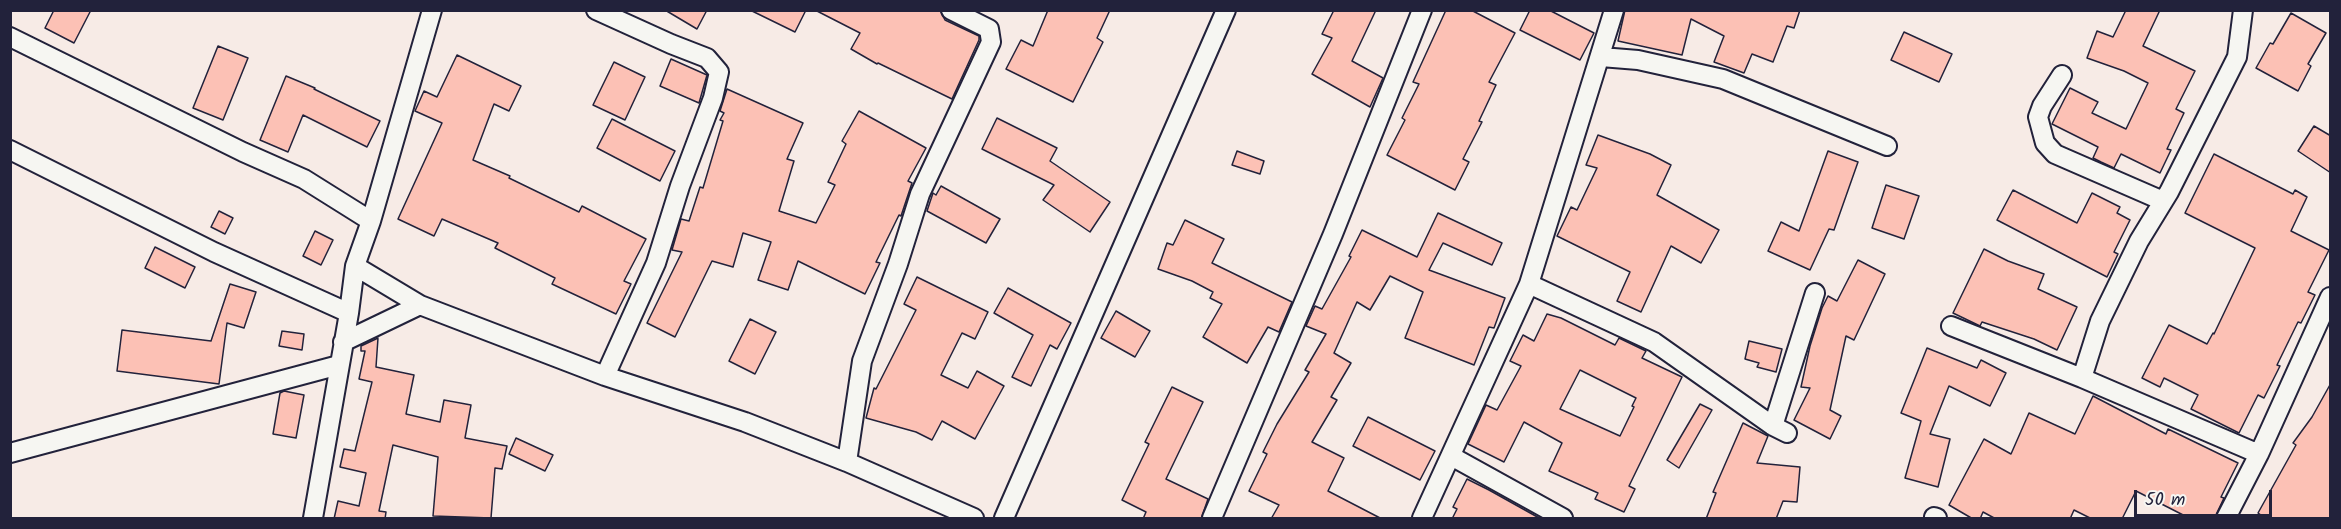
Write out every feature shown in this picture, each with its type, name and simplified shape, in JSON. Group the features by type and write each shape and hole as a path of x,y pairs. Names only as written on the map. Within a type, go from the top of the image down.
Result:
{"street":[{"path":"313,519 355,266 371,221 432,10"},
{"path":"596,10 707,58 719,72 713,98 680,186 656,263 605,376"},
{"path":"847,462 862,361 898,264 920,194 991,42 989,29 951,10"},
{"path":"1004,519 1226,10"},
{"path":"1212,519 1332,234 1422,10"},
{"path":"1422,519 1529,284 1614,10"},
{"path":"2082,378 2100,321 2139,241 2163,201 2237,57 2243,10"},
{"path":"10,37 243,152 304,179 371,221"},
{"path":"1601,57 1638,60 1723,79 1887,146"},
{"path":"2062,75 2042,106 2038,117 2045,143 2055,154 2163,201"},
{"path":"10,150 214,252 349,313"},
{"path":"355,266 420,305 605,376 746,422 847,462 974,519"},
{"path":"1529,284 1654,342 1780,430 1815,293"},
{"path":"2226,519 2259,454 2331,297"},
{"path":"343,342 420,305"},
{"path":"1951,327 2082,378 2259,454"},
{"path":"10,453 339,365"},
{"path":"1451,456 1563,519"}],"building":[{"path":"54,10 91,10 74,43 45,28"},
{"path":"665,10 707,10 697,29"},
{"path":"750,10 806,10 795,32"},
{"path":"815,10 940,10 945,20 979,36 979,40 952,99 877,64 851,49 860,33"},
{"path":"1048,10 1110,10 1097,38 1103,42 1073,102 1006,69 1021,40 1033,46"},
{"path":"1334,10 1376,10 1352,61 1383,78 1370,107 1312,74 1332,38 1322,34"},
{"path":"1446,10 1471,10 1515,33 1489,82 1496,85 1479,121 1482,122 1463,159 1469,162 1455,190 1387,155 1405,120 1402,118 1419,84 1413,82"},
{"path":"1530,10 1549,10 1594,33 1580,60 1520,30"},
{"path":"1625,10 1800,10 1794,28 1787,26 1773,62 1752,54 1744,73 1714,62 1724,36 1691,19 1682,55 1618,41"},
{"path":"2126,10 2160,10 2143,46 2195,71 2176,109 2184,113 2167,149 2171,150 2160,173 2121,154 2114,168 2093,158 2098,147 2052,124 2070,88 2098,102 2092,113 2126,129 2148,83 2124,71 2087,58 2097,31 2113,37"},
{"path":"2291,13 2326,33 2308,64 2311,66 2298,91 2256,68"},
{"path":"1904,32 1952,54 1939,82 1891,60"},
{"path":"218,46 248,58 223,120 193,108"},
{"path":"457,55 521,86 509,111 494,104 473,160 510,176 509,178 579,212 582,206 646,239 624,281 631,284 616,314 552,284 555,278 495,248 498,243 442,219 434,236 398,219 442,123 415,111 424,91 437,97"},
{"path":"671,59 707,75 699,103 660,86"},
{"path":"614,62 645,77 625,120 593,105"},
{"path":"286,76 380,121 367,147 303,115 288,152 260,140"},
{"path":"727,89 803,123 787,159 794,161 779,211 816,223 835,185 828,182 846,144 842,141 859,111 926,148 908,181 912,183 901,216 899,215 876,262 880,263 865,294 798,261 788,290 758,280 771,242 743,233 733,267 712,261 675,337 647,323 682,252 672,250 681,219 689,221 700,187 703,188 723,121 720,120 724,113 720,111"},
{"path":"997,118 1057,148 1050,161 1110,202 1090,232 1043,200 1054,185 982,149"},
{"path":"612,119 675,151 660,181 597,148"},
{"path":"2314,126 2331,136 2331,173 2298,151"},
{"path":"1598,135 1650,154 1671,165 1657,195 1719,230 1701,263 1671,246 1641,312 1617,301 1630,272 1557,236 1571,207 1577,210 1597,168 1586,165"},
{"path":"1237,151 1264,161 1260,174 1232,165"},
{"path":"1828,151 1858,162 1834,230 1829,229 1810,270 1768,251 1781,222 1799,231"},
{"path":"2214,154 2293,194 2295,190 2307,197 2291,231 2329,250 2308,292 2315,295 2301,323 2298,322 2264,398 2258,395 2239,433 2191,409 2198,395 2164,378 2160,387 2142,378 2169,325 2207,344 2255,248 2185,213"},
{"path":"1886,185 1919,196 1904,239 1872,228"},
{"path":"941,186 1000,219 986,243 927,211 933,193 936,195"},
{"path":"2013,190 2077,223 2092,193 2120,207 2117,213 2130,220 2114,252 2118,254 2107,277 1997,220"},
{"path":"219,211 233,218 225,234 211,227"},
{"path":"1438,213 1502,243 1492,265 1443,243 1429,270 1505,298 1494,328 1489,327 1474,365 1405,338 1423,292 1390,276 1370,310 1357,302 1334,353 1351,363 1331,397 1337,400 1312,442 1344,458 1328,491 1382,519 1271,519 1279,505 1249,491 1267,454 1263,452 1277,424 1309,372 1305,370 1326,334 1306,326 1315,306 1322,309 1351,257 1349,256 1362,230 1417,257"},
{"path":"1185,220 1224,239 1212,263 1292,302 1279,332 1268,327 1247,363 1203,337 1222,304 1210,298 1213,292 1192,281 1158,269 1167,243 1173,245"},
{"path":"315,231 333,240 321,265 303,256"},
{"path":"155,247 195,267 185,288 145,268"},
{"path":"1984,249 2008,261 2044,274 2038,289 2077,307 2057,350 2034,339 1982,322 1980,326 1953,313"},
{"path":"1858,260 1885,274 1854,340 1846,336 1830,410 1841,416 1830,439 1794,420 1810,388 1801,387 1810,346 1822,308 1828,296 1837,301"},
{"path":"917,277 988,312 975,339 962,333 941,375 968,388 977,371 1004,386 975,439 942,421 932,440 916,432 866,418 874,388 876,389 916,310 904,304"},
{"path":"230,284 256,292 244,328 227,323 219,384 117,371 122,330 211,341"},
{"path":"1008,288 1071,323 1057,349 1050,345 1031,386 1012,377 1033,335 994,313"},
{"path":"1116,311 1150,331 1135,357 1101,338"},
{"path":"1547,314 1561,318 1615,345 1619,338 1646,351 1642,358 1682,377 1629,486 1635,489 1624,512 1595,499 1598,493 1549,471 1562,443 1524,422 1504,462 1468,444 1486,405 1497,410 1521,366 1510,361 1523,335 1534,341","holes":["1580,370 1636,398 1620,436 1560,409"]},
{"path":"750,319 776,332 755,374 729,361"},
{"path":"282,331 304,334 302,350 279,346"},
{"path":"378,338 376,367 414,375 406,414 440,422 444,400 471,405 465,438 507,446 502,469 495,468 491,518 433,516 438,457 393,445 379,511 386,512 385,519 334,519 338,501 359,506 366,473 340,467 344,449 355,451 372,382 359,379 365,351 361,351 361,346"},
{"path":"1749,341 1782,349 1776,372 1757,367 1759,363 1745,359"},
{"path":"1927,348 1977,368 1981,360 2006,373 1990,406 1949,386 1930,434 1950,439 1938,487 1905,478 1921,421 1901,413"},
{"path":"2331,383 2331,519 2267,519 2258,513 2296,445 2293,443 2312,417"},
{"path":"1172,387 1203,402 1166,479 1208,499 1201,519 1143,519 1146,512 1122,500 1149,444 1145,442"},
{"path":"284,391 304,395 296,438 273,434 280,393"},
{"path":"2093,396 2166,434 2168,429 2238,463 2221,497 2224,498 2214,519 2191,519 2136,491 2122,519 2092,519 2074,510 2070,519 1996,519 1983,512 1980,519 1973,519 1949,505 1984,439 2011,454 2029,413 2075,434"},
{"path":"1700,404 1712,410 1679,468 1667,460"},
{"path":"1368,417 1435,451 1420,480 1353,446"},
{"path":"1743,423 1768,436 1757,463 1800,467 1797,502 1783,501 1776,519 1706,519 1716,493 1713,492"},
{"path":"516,438 553,455 545,471 509,454"},
{"path":"1467,479 1541,519 1452,519 1457,509 1453,507"}]}
